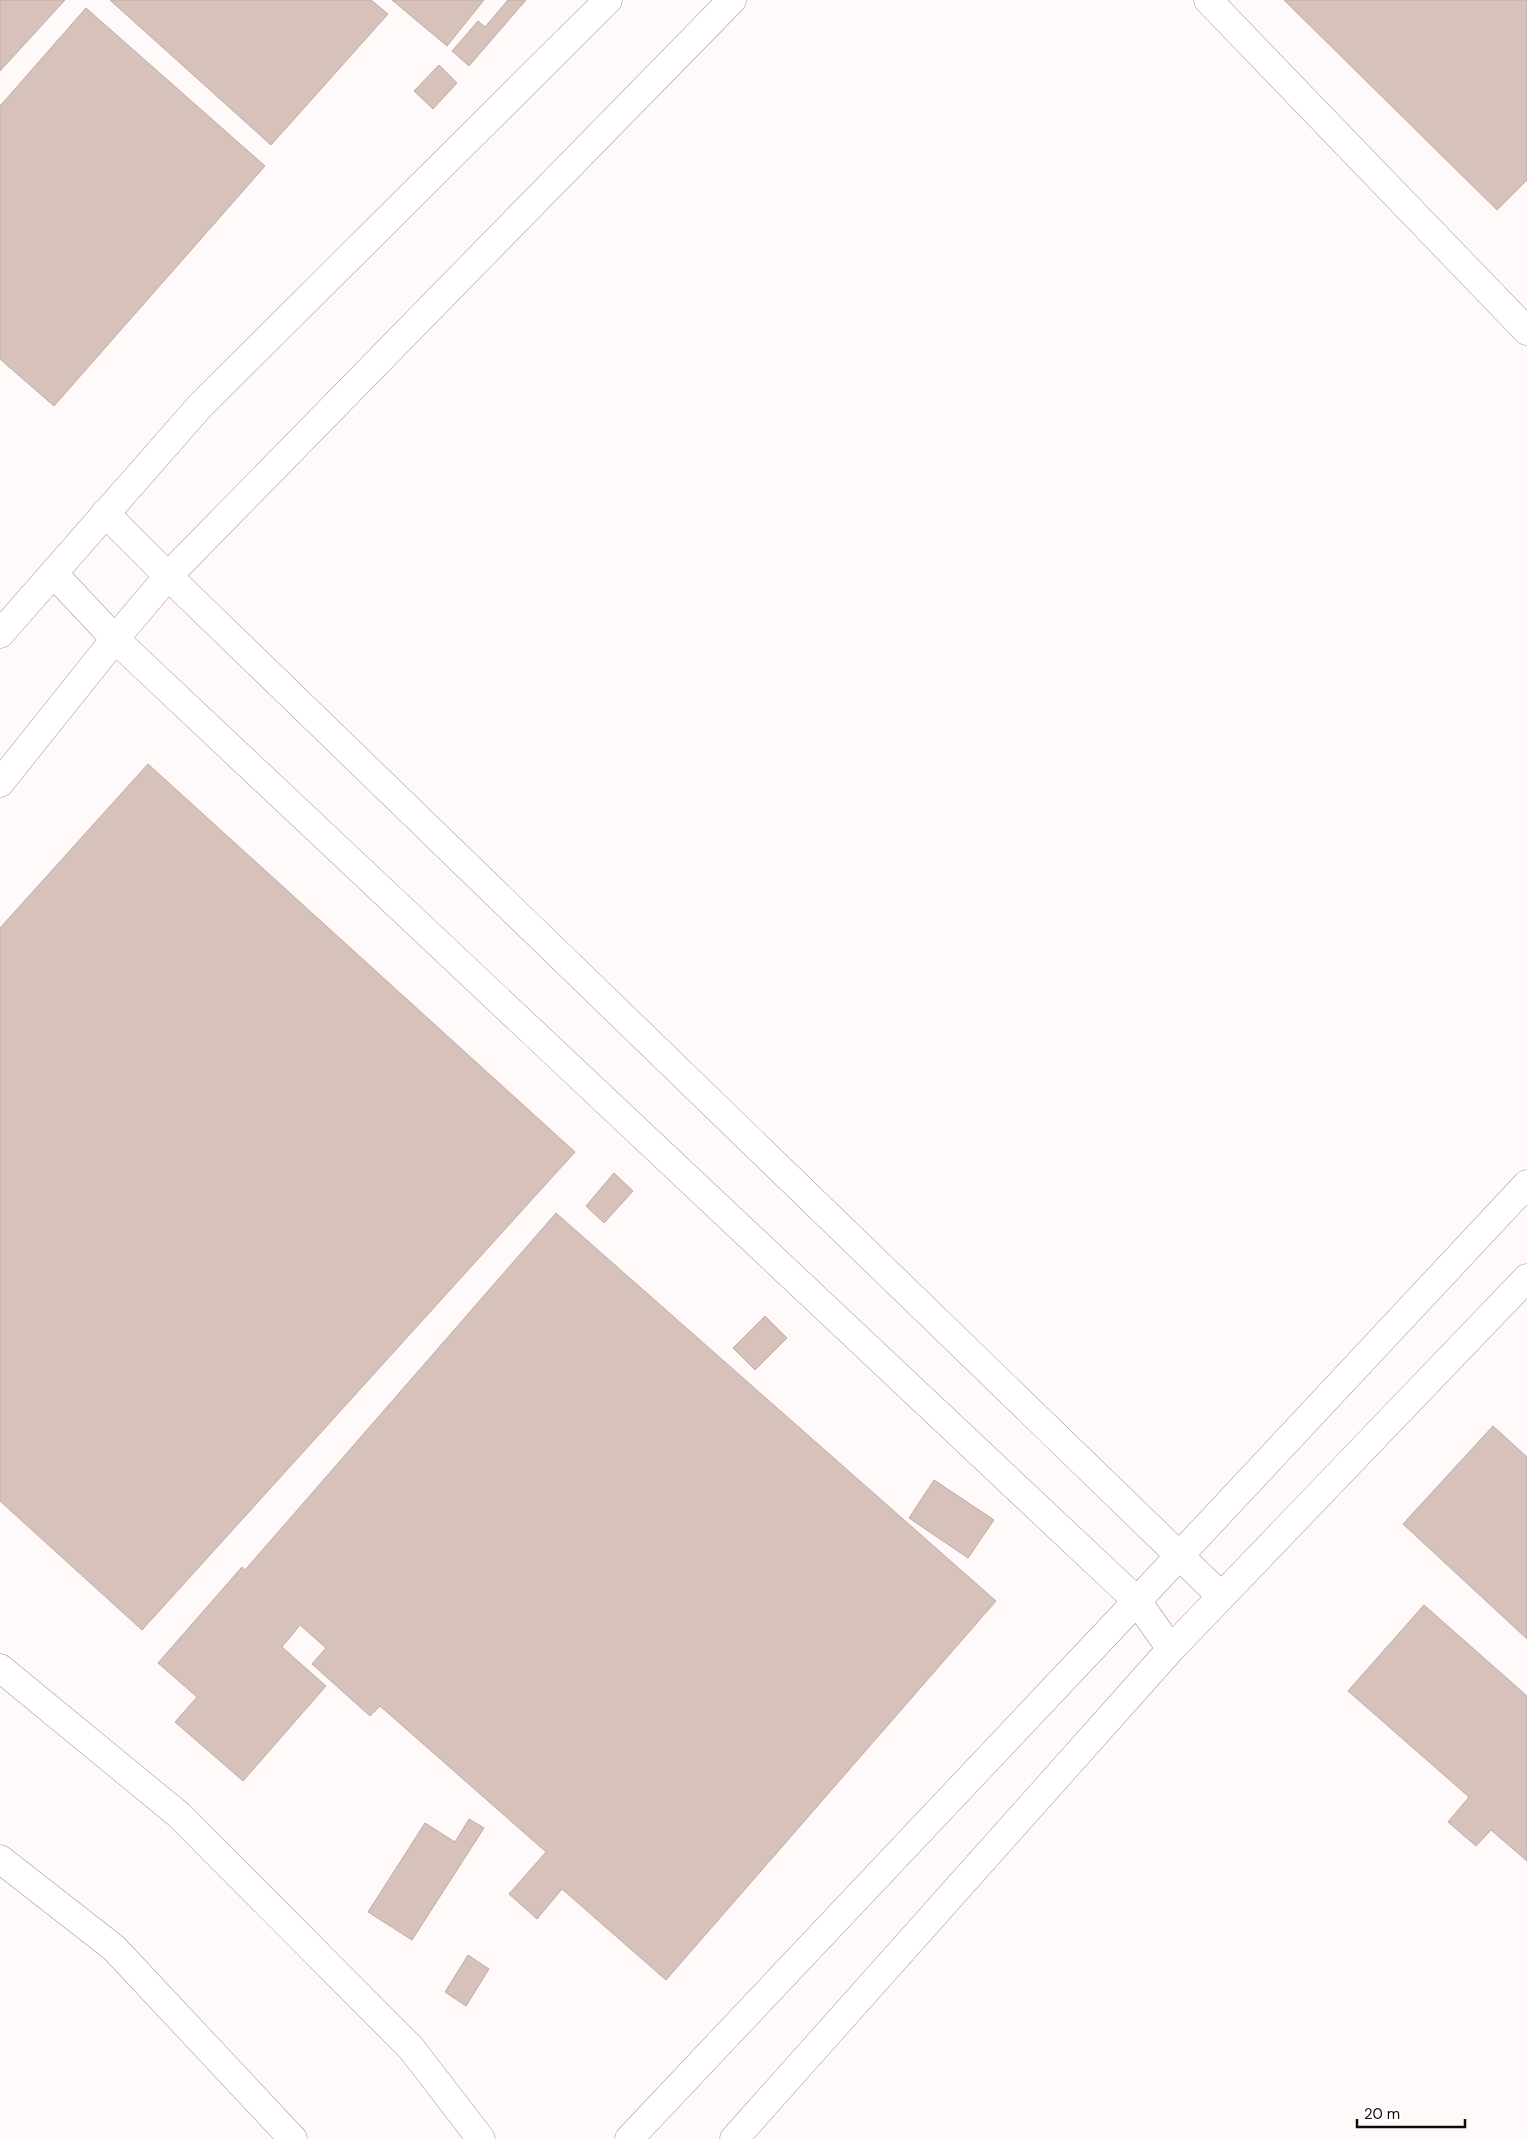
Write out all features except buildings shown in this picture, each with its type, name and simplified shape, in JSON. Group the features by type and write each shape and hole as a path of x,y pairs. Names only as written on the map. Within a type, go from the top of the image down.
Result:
{"street":[{"path":"0,634 200,406 608,0"},
{"path":"0,783 168,576 732,0"},
{"path":"1208,0 1527,331"},
{"path":"106,513 168,576 1222,1596"},
{"path":"54,574 116,639 1137,1601 1171,1648"},
{"path":"629,2139 1137,1601 1527,1184"},
{"path":"734,2139 1171,1648 1527,1278"},
{"path":"0,1668 179,1815 411,2048 481,2139"},
{"path":"0,1859 114,1948 293,2139"}]}
